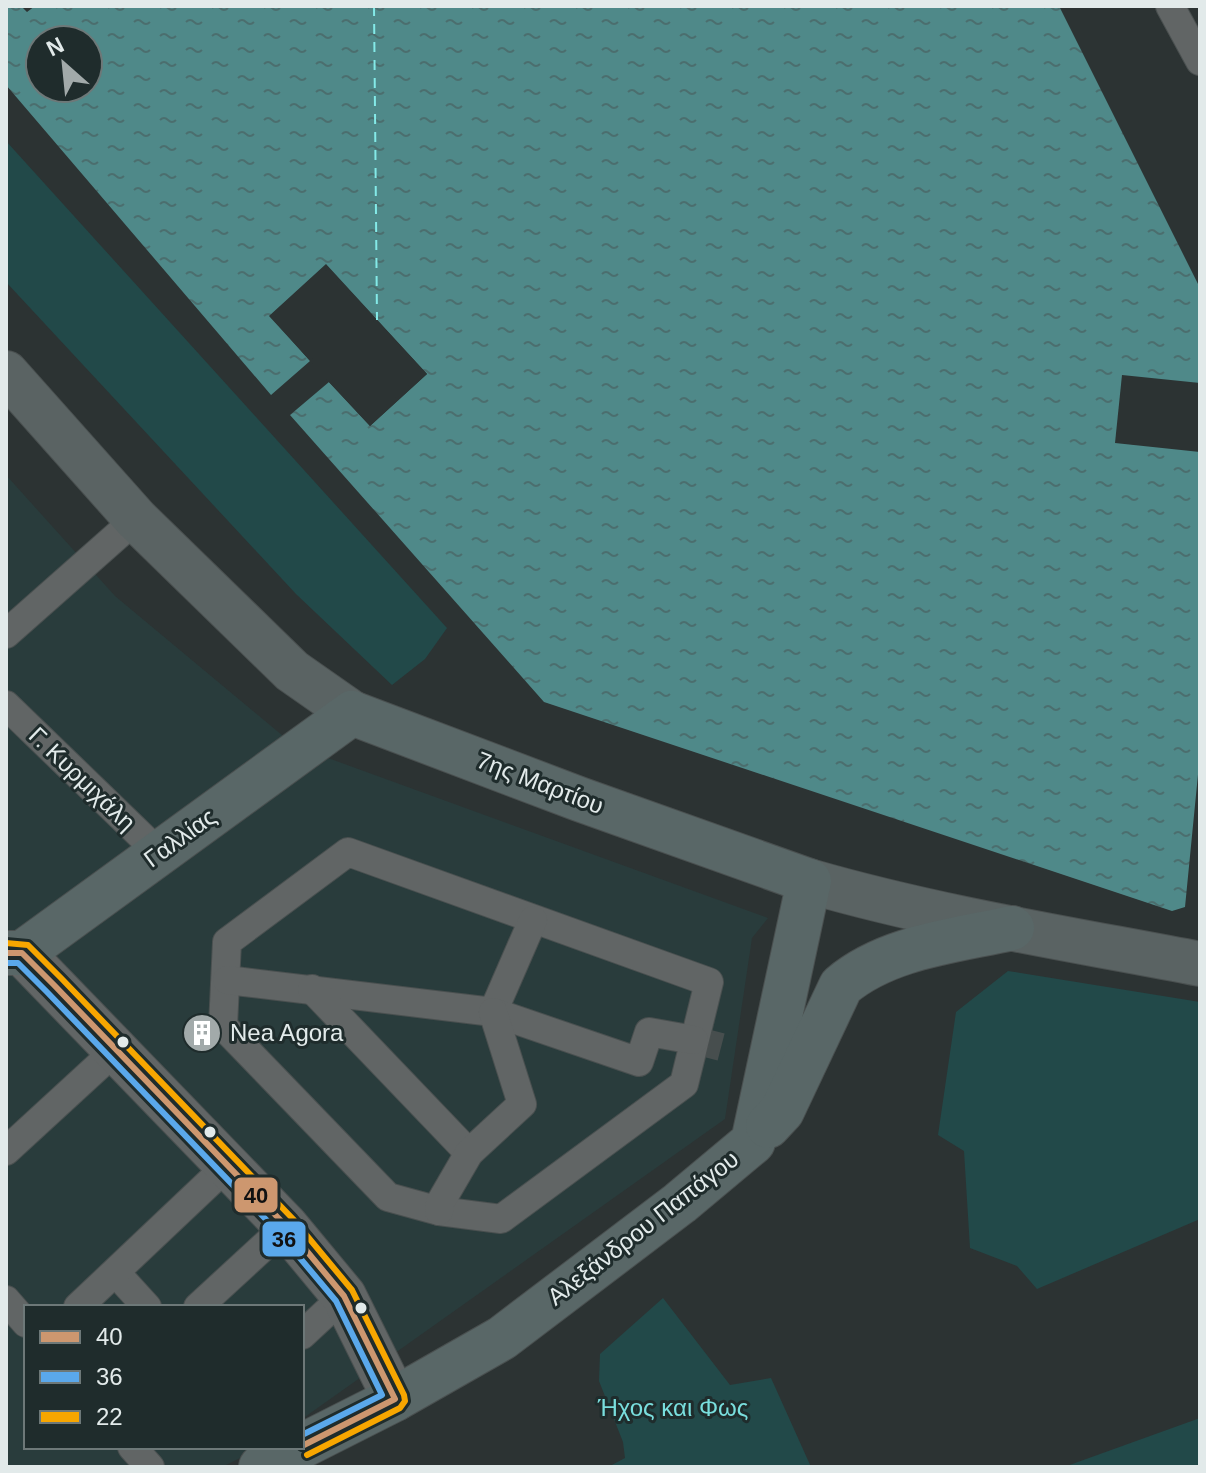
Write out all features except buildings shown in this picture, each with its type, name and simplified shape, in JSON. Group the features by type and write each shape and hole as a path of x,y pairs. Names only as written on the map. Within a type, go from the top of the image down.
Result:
{"main road":[{"name":"7ης Μαρτίου","path":"6,373 136,519 292,671 352,713 809,881 1012,928 1200,964"},
{"name":"Γαλλίας","path":"14,953 159,853 352,713"},
{"name":"Αλεξάνδρου Παπάγου","path":"304,1443 395,1399 502,1338 680,1203 753,1142 809,881"},
{"path":"753,1142 782,1111 841,986 857,973 893,956 1012,928"}],"street":[{"path":"1170,6 1200,61"},
{"path":"6,634 136,519"},
{"name":"Γ. Κυρμιχάλη","path":"6,705 159,853"},
{"path":"348,852 531,924 709,982 688,1039 684,1084 501,1219 388,1197 223,1026 230,980 227,942 348,852"},
{"path":"440,1207 469,1153 522,1104 493,1012 531,924"},
{"path":"14,953 117,1049 286,1226 344,1296 395,1399"},
{"path":"230,980 493,1012 639,1062 649,1032 688,1039"},
{"path":"312,989 469,1153"},
{"path":"6,1151 117,1049"},
{"path":"80,1305 228,1165"},
{"path":"200,1305 286,1226"},
{"path":"116,1273 145,1305"},
{"path":"304,1333 344,1296"},
{"path":"6,1300 24,1321"},
{"path":"134,1449 150,1467"}],"shaded area":[{"path":"6,475 115,596 295,746 768,918 752,938 725,1119 304,1418 304,1305 24,1305 24,1449 258,1449 222,1467 6,1467"}],"green space":[{"path":"6,141 447,628 425,659 392,685 296,594 6,282"},
{"path":"1008,971 1200,1002 1200,1219 1037,1289 1017,1266 970,1248 964,1151 938,1135 956,1012"},
{"name":"Ήχος και Φως","path":"663,1298 730,1385 771,1378 811,1467 608,1467 625,1458 623,1442 599,1381 600,1354"},
{"path":"1200,1418 1200,1467 1064,1467"}],"water":[{"path":"6,6 21,6 27,12 35,6 1059,6 1200,288 1200,754 1185,907 1172,911 544,702 290,415 329,382 370,426 427,374 326,265 270,316 310,361 271,395 6,85"}],"pier":[{"path":"326,264 427,374 370,426 326,379 332,379 370,421 421,374 374,322 326,270 275,316 313,359 313,364 269,316"},
{"path":"1122,375 1200,383 1200,452 1115,443"}],"ferry route":[{"path":"374,6 377,320"}],"tunnel":[{"path":"694,1040 729,1049"}],"transit line":[{"name":"22","path":"6,943 28,945 61,978 293,1219 352,1290 405,1401 400,1408 307,1455"},
{"name":"40","path":"6,953 22,953 54,985 286,1226 344,1296 395,1399 304,1445"},
{"name":"36","path":"6,963 18,963 47,992 279,1233 336,1301 382,1395 304,1434"}],"place":[{"name":"Nea Agora","path":"202,1033"}]}
